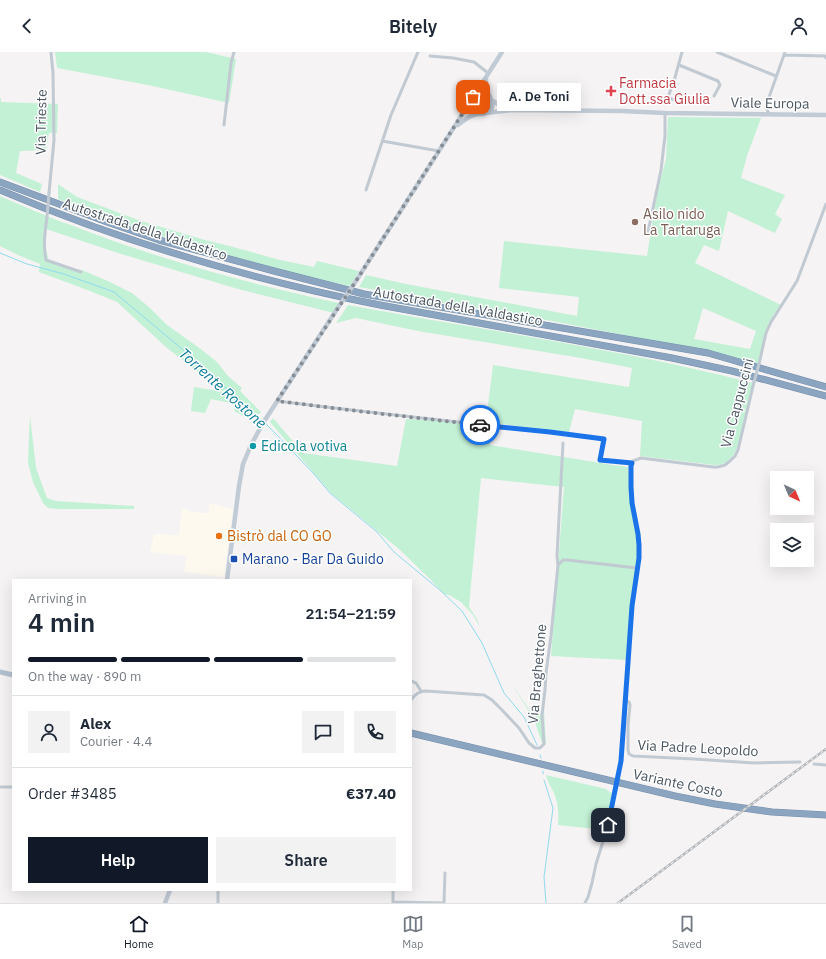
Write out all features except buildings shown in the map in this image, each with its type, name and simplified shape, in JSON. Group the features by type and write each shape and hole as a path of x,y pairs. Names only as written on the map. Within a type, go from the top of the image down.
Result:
{"highway":[{"name":"Autostrada della Valdastico","path":"0,182 159,240 274,272 364,294 708,353 826,387"},
{"name":"Autostrada della Valdastico","path":"0,190 137,242 267,280 380,305 687,361 732,371 826,396"},
{"name":"Variante Costo","path":"412,733 675,796 715,804 772,812 826,815"}],"main road":[{"path":"227,579 239,486 243,464 250,445 502,52"},
{"path":"488,74 486,86 491,98 493,104 490,110 485,114 478,113 472,108 471,105 473,97 481,92 488,94 491,98"},
{"name":"Viale Europa","path":"491,98 501,106 511,110"},
{"name":"Viale Europa","path":"485,114 511,110 826,115"},
{"path":"453,129 461,122 478,113"},
{"path":"0,672 12,675"},
{"path":"165,903 170,891"}],"street":[{"name":"Via Trieste","path":"51,52 53,72 54,140 44,250 46,260 81,272"},
{"path":"224,125 231,63 234,52"},
{"path":"366,190 391,116 418,52"},
{"path":"678,102 668,97 682,52"},
{"path":"716,52 776,76"},
{"path":"769,114 766,107 784,53 826,57 826,52"},
{"path":"430,56 474,62 488,74"},
{"path":"679,65 718,82 720,85 714,96"},
{"path":"648,232 665,136 665,113"},
{"path":"382,141 439,151"},
{"name":"Via Cappuccini","path":"632,463 636,459 641,458 713,467 725,465 734,456 738,450 766,333 771,322 797,282 826,204"},
{"path":"277,401 604,439 600,460 632,463 632,503 639,545 637,568 567,560 563,560 558,565"},
{"path":"558,565 557,556 563,443"},
{"name":"Via Braghettone","path":"421,691 484,695 501,708 519,728 529,743 535,748 540,748 544,744 542,715 558,565"},
{"name":"Via Padre Leopoldo","path":"585,903 592,884 596,864 608,825 618,776 622,750 632,606 637,568"},
{"path":"412,681 416,683 421,691 415,694 412,698"},
{"name":"Via Padre Leopoldo","path":"625,700 629,702 630,705 628,750 629,754 633,756 754,763 800,762"},
{"path":"814,764 826,766"},
{"path":"0,787 12,787"},
{"path":"393,891 393,903 444,903 445,873"},
{"path":"218,891 218,903"}],"shaded area":[{"path":"210,503 233,509 224,577 184,572 187,556 150,552 154,534 179,535 182,508 192,512 208,513"}],"green space":[{"path":"55,52 206,52 236,59 229,103 148,85 57,68"},
{"path":"482,94 488,97 491,103 488,109 482,112 476,109 473,103 476,97"},
{"path":"0,98 1,102 58,104 57,133 49,133 46,150 20,151 16,173 42,184 40,192 0,175"},
{"path":"668,117 761,118 747,156 741,178 785,195 775,214 782,219 775,233 728,211 719,251 704,245 695,263 781,305 774,314 767,328 758,365 707,351 526,316 449,304 359,287 366,275 406,284 577,316 579,297 499,288 504,241 647,256 657,193 666,159","holes":["703,308 756,331 750,349 694,339"]},
{"path":"58,184 77,197 141,221 205,240 280,260 314,267 317,261 359,271 350,286 276,269 202,249 58,199"},
{"path":"0,196 66,224 173,261 272,288 339,303 334,313 238,289 118,253 46,229 45,245 49,262 82,270 132,293 167,325 217,362 228,376 242,388 240,391 261,412 253,421 234,411 235,404 211,399 205,413 191,411 194,387 224,392 167,348 117,302 39,272 40,264 0,246"},
{"path":"348,305 602,350 753,383 738,445 730,460 723,464 714,465 640,456 642,421 575,409 569,432 486,422 493,365 629,387 632,368 418,331 356,318 336,323"},
{"path":"30,416 36,468 47,498 56,501 134,506 134,509 48,508 43,503 33,482 28,463"},
{"path":"273,418 303,453 397,466 406,419 437,420 491,428 490,445 628,467 631,505 636,527 637,567 628,660 551,656 564,487 481,478 469,607 477,619 480,627 473,615 461,602 449,595 444,594 400,550 331,493 270,422"},
{"path":"510,682 534,717 538,716 544,710 546,744 543,746 534,719"},
{"path":"546,775 606,789 612,793 605,830 558,825 557,802"}],"waterway":[{"name":"Torrente Rostone","path":"0,253 27,264 64,274 114,292 188,354 262,421"},
{"name":"Torrente Rostone","path":"265,423 314,474 330,493 377,532 394,552 441,591 462,611 482,643 504,693 524,717 537,745"},
{"name":"Torrente Rostone","path":"544,780 553,808 544,877 546,903"}],"railway":[{"path":"618,903 826,749"}],"way so far":[{"path":"473,97 356,281 277,401 480,425"}],"place":[{"name":"Farmacia Dott.ssa Giulia","path":"611,91"},
{"name":"A. De Toni","path":"473,97"},
{"name":"Asilo nido La Tartaruga","path":"635,222"},
{"name":"Edicola votiva","path":"253,446"},
{"name":"Bistrò dal CO GO","path":"219,536"},
{"name":"Marano - Bar Da Guido","path":"234,559"}],"route":[{"path":"480,425 604,439 600,460 632,463 632,503 638,534 639,558 632,606 621,761 608,825"}]}
